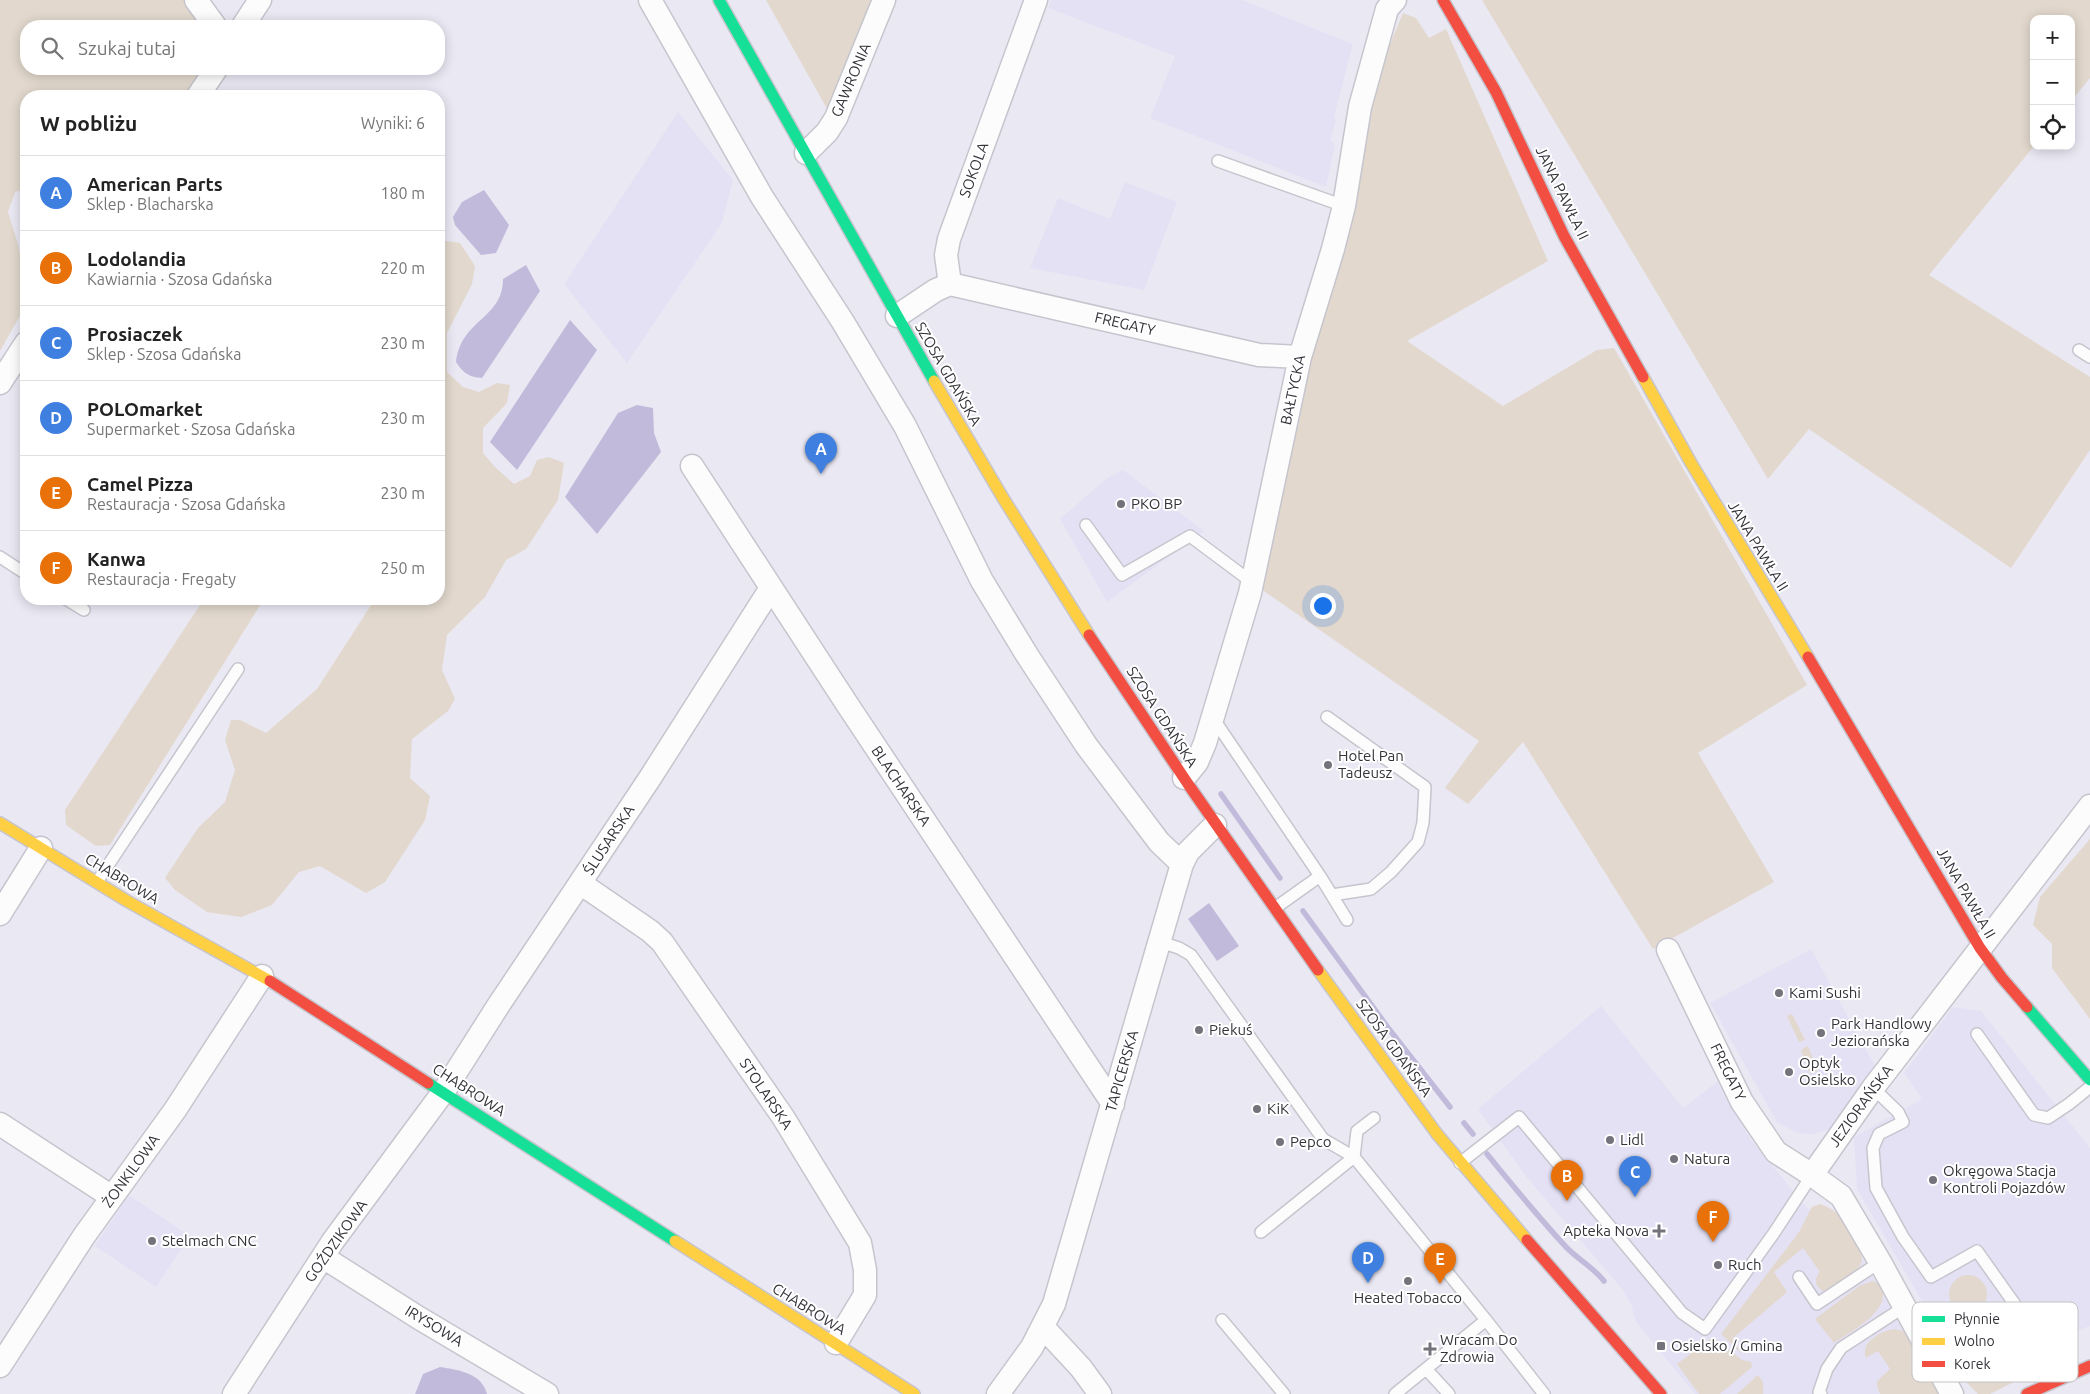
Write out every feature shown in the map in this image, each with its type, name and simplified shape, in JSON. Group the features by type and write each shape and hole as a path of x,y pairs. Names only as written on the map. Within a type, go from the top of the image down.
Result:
{"street":[{"path":"196,0 211,20"},
{"path":"247,20 260,0"},
{"path":"650,0 762,197 843,322 905,426 982,581 1027,656 1086,745 1159,842 1182,864"},
{"name":"SZOSA GDAŃSKA","path":"719,0 897,316 1046,568 1215,825 1397,1079 1460,1163 1661,1394"},
{"name":"GAWRONIA","path":"806,153 827,132 836,118 884,0"},
{"name":"SOKOLA","path":"950,284 946,255 949,239 1036,0"},
{"name":"BAŁTYCKA","path":"1184,778 1197,762 1202,752 1253,583 1300,357 1344,206 1360,108 1387,9 1396,0"},
{"name":"JANA PAWŁA II","path":"1443,0 1496,92 1564,236 1691,463 1885,785 1980,948 2002,978 2090,1080"},
{"path":"202,90 212,75"},
{"path":"897,316 936,290 950,284"},
{"name":"FREGATY","path":"950,284 1259,355 1300,357"},
{"path":"0,383 20,352"},
{"name":"BLACHARSKA","path":"692,466 1113,1104"},
{"name":"ŚLUSARSKA","path":"444,1091 771,588"},
{"name":"JEZIORAŃSKA","path":"1812,1176 1873,1088 2090,806"},
{"name":"CHABROWA","path":"0,823 128,901 262,976 444,1091 642,1222 914,1394"},
{"name":"TAPICERSKA","path":"998,1394 1022,1362 1054,1304 1182,864 1188,852 1215,825"},
{"path":"0,914 41,848"},
{"name":"STOLARSKA","path":"580,883 650,931 662,942 783,1117 860,1243 865,1270 865,1295 836,1343"},
{"name":"FREGATY","path":"1668,950 1742,1102 1776,1152 1812,1176"},
{"name":"ŻONKILOWA","path":"0,1366 84,1236 175,1110 262,976"},
{"name":"GOŹDZIKOWA","path":"234,1394 323,1257 444,1091"},
{"path":"0,1124 112,1197"},
{"path":"1812,1176 1841,1196 1912,1322"},
{"name":"IRYSOWA","path":"323,1257 419,1318 547,1394"},
{"path":"1043,1327 1081,1368 1100,1394"},
{"path":"2078,1371 2090,1366"},
{"path":"1945,1382 1952,1394"},
{"path":"2027,1394 2054,1382"}],"lane":[{"path":"1218,161 1344,206"},
{"path":"2079,350 2090,357"},
{"path":"1086,525 1122,574 1190,536 1253,583"},
{"path":"0,557 20,570"},
{"path":"76,605 84,610"},
{"path":"96,882 238,669"},
{"path":"1327,717 1425,787 1424,823 1418,842 1391,872 1371,889 1332,894"},
{"path":"1213,718 1348,920"},
{"path":"1275,908 1320,876"},
{"path":"1160,942 1179,948 1191,955 1323,1139 1354,1157 1544,1394"},
{"path":"1977,1034 2034,1115 2048,1118 2090,1087"},
{"path":"1873,1088 1898,1112 1903,1122 1879,1134 1873,1148 1876,1188 1903,1237 1931,1277 1977,1251 2013,1302"},
{"path":"1460,1163 1519,1117 1682,1313 1705,1329 1752,1265 1812,1176"},
{"path":"1261,1232 1354,1157 1357,1130 1374,1118"},
{"path":"1799,1277 1817,1304 1880,1262"},
{"path":"1821,1394 1819,1392 1827,1369 1841,1348 1904,1307"},
{"path":"1222,1320 1284,1394"},
{"path":"1395,1394 1427,1370 1486,1320"},
{"path":"1427,1370 1449,1394"}],"shaded area":[{"path":"0,0 186,0 198,20 20,20 20,75 203,75 191,90 20,90 20,191 15,192 8,212 20,254 20,316 0,351"},
{"path":"766,0 873,0 830,114"},
{"path":"1051,0 1242,0 1353,44 1334,117 1336,121 1330,141 1335,145 1326,187 1150,118 1175,56 1048,8"},
{"path":"1482,0 2090,0 2090,78 2075,96 2075,15 2030,15 2031,150 1929,275 2090,377 2090,450 2011,568 1809,429 1768,479"},
{"path":"1403,13 1416,18 1429,38 1446,29 1548,261 1407,341 1503,406 1597,350 1614,348 1807,685 1698,753 1774,882 1653,949 1523,742 1468,804 1445,788 1479,741 1258,587 1300,400 1380,68"},
{"path":"678,112 733,180 722,223 627,363 564,284"},
{"path":"1125,182 1177,202 1144,290 1030,268 1058,198 1110,219"},
{"path":"484,190 509,225 496,253 481,255 455,225 453,217 462,202"},
{"path":"445,241 460,243 475,266 472,284 447,333 447,372 463,387 479,392 497,383 510,385 507,403 483,428 483,453 514,484 530,476 537,460 549,457 564,463 558,500 526,549 506,560 485,597 447,635 442,670 455,699 448,711 412,739 410,778 430,796 425,820 385,882 366,893 320,866 299,872 272,905 241,917 207,912 175,890 165,878 198,828 225,802 235,770 225,740 231,720 240,720 266,733 317,689 371,605 445,605"},
{"path":"526,265 540,291 482,378 467,374 456,362 459,348 473,327 496,303 501,292 503,279"},
{"path":"570,320 597,350 517,470 490,442"},
{"path":"637,405 653,408 654,433 661,452 597,534 565,497 618,413"},
{"path":"1123,470 1204,531 1107,602 1060,519 1106,479"},
{"path":"200,605 260,605 110,845 96,846 66,825 65,810"},
{"path":"2090,839 2090,1019 2052,968 2052,944 2033,925 2040,897"},
{"path":"1209,903 1239,946 1217,961 1188,919"},
{"path":"1811,949 1876,1068 1833,1128 1813,1134 1797,1133 1777,1122 1710,1003"},
{"path":"1601,1006 1683,1108 1717,1082 1751,1140 1809,1210 1820,1206 1863,1259 1912,1346 1912,1382 1932,1382 1939,1394 1695,1394 1636,1322 1631,1304 1623,1290 1524,1174 1478,1109"},
{"path":"1953,1007 1981,1011 2090,1148 2090,1326 2078,1330 2078,1302 1922,1302 1857,1189 1854,1137 1922,1099 1904,1073"},
{"path":"1792,1014 1805,1040 1799,1042 1787,1016"},
{"path":"1808,1046 1818,1071 1810,1074 1801,1050"},
{"name":"Stelmach CNC","path":"129,1195 190,1236 156,1287 95,1246"},
{"path":"1820,1204 1833,1210 1843,1220 1860,1252 1862,1257 1861,1264 1841,1283 1823,1291 1816,1282 1820,1272 1803,1248 1774,1272 1787,1292 1732,1339 1742,1354 1721,1334 1799,1232 1812,1207"},
{"path":"1968,1275 1975,1277 1985,1287 1987,1294 1984,1302 1951,1301 1949,1294 1951,1287 1961,1277"},
{"path":"1873,1281 1880,1285 1883,1292 1879,1308 1866,1322 1834,1343 1815,1319 1859,1286"},
{"path":"1894,1329 1907,1332 1912,1341 1912,1382 1936,1382 1943,1394 1880,1394 1877,1381 1890,1369 1878,1351 1866,1358 1865,1352 1869,1342 1883,1332"},
{"path":"1713,1337 1742,1360 1751,1362 1752,1367 1720,1394 1699,1394 1677,1364"},
{"path":"440,1367 461,1371 475,1377 480,1381 487,1394 415,1394 423,1374"},
{"path":"1758,1375 1763,1382 1763,1394 1737,1394"},
{"path":"1966,1382 2012,1382 1990,1394 1978,1394"}],"waterway":[{"path":"1221,794 1280,878"},
{"path":"1303,911 1389,1029 1450,1107"},
{"path":"1464,1123 1473,1134"},
{"path":"1487,1154 1536,1214 1567,1248 1604,1281"}],"traffic: fast":[{"path":"719,0 934,381"},
{"path":"2027,1007 2090,1080"},
{"path":"428,1083 675,1241"}],"traffic: slow":[{"path":"1643,377 1691,463 1808,657"},
{"path":"934,381 1003,498 1089,635"},
{"path":"0,823 127,901 270,981"},
{"path":"1318,970 1437,1134 1527,1240"},
{"path":"675,1241 914,1394"}],"traffic: jam":[{"path":"1443,0 1496,92 1564,236 1643,377"},
{"path":"1089,635 1188,784 1318,970"},
{"path":"1808,657 1980,948 2027,1007"},
{"path":"270,981 428,1083"},
{"path":"1527,1240 1661,1394"},
{"path":"2078,1371 2090,1366"},
{"path":"2027,1394 2054,1382"}],"place":[{"name":"American Parts","path":"821,474"},
{"name":"PKO BP","path":"1121,504"},
{"name":"Hotel Pan Tadeusz","path":"1328,765"},
{"name":"Kami Sushi","path":"1779,993"},
{"name":"Piekuś","path":"1199,1030"},
{"name":"Park Handlowy Jeziorańska","path":"1821,1033"},
{"name":"Optyk Osielsko","path":"1789,1072"},
{"name":"KiK","path":"1257,1109"},
{"name":"Lidl","path":"1610,1140"},
{"name":"Pepco","path":"1280,1142"},
{"name":"Natura","path":"1674,1159"},
{"name":"Okręgowa Stacja Kontroli Pojazdów","path":"1933,1180"},
{"name":"Prosiaczek","path":"1635,1197"},
{"name":"Lodolandia","path":"1567,1201"},
{"name":"Apteka Nova","path":"1659,1231"},
{"name":"Stelmach CNC","path":"152,1241"},
{"name":"Kanwa","path":"1713,1242"},
{"name":"Ruch","path":"1718,1265"},
{"name":"Heated Tobacco","path":"1408,1281"},
{"name":"POLOmarket","path":"1368,1283"},
{"name":"Camel Pizza","path":"1440,1284"},
{"name":"Osielsko / Gmina","path":"1661,1346"},
{"name":"Wracam Do Zdrowia","path":"1430,1349"}]}
